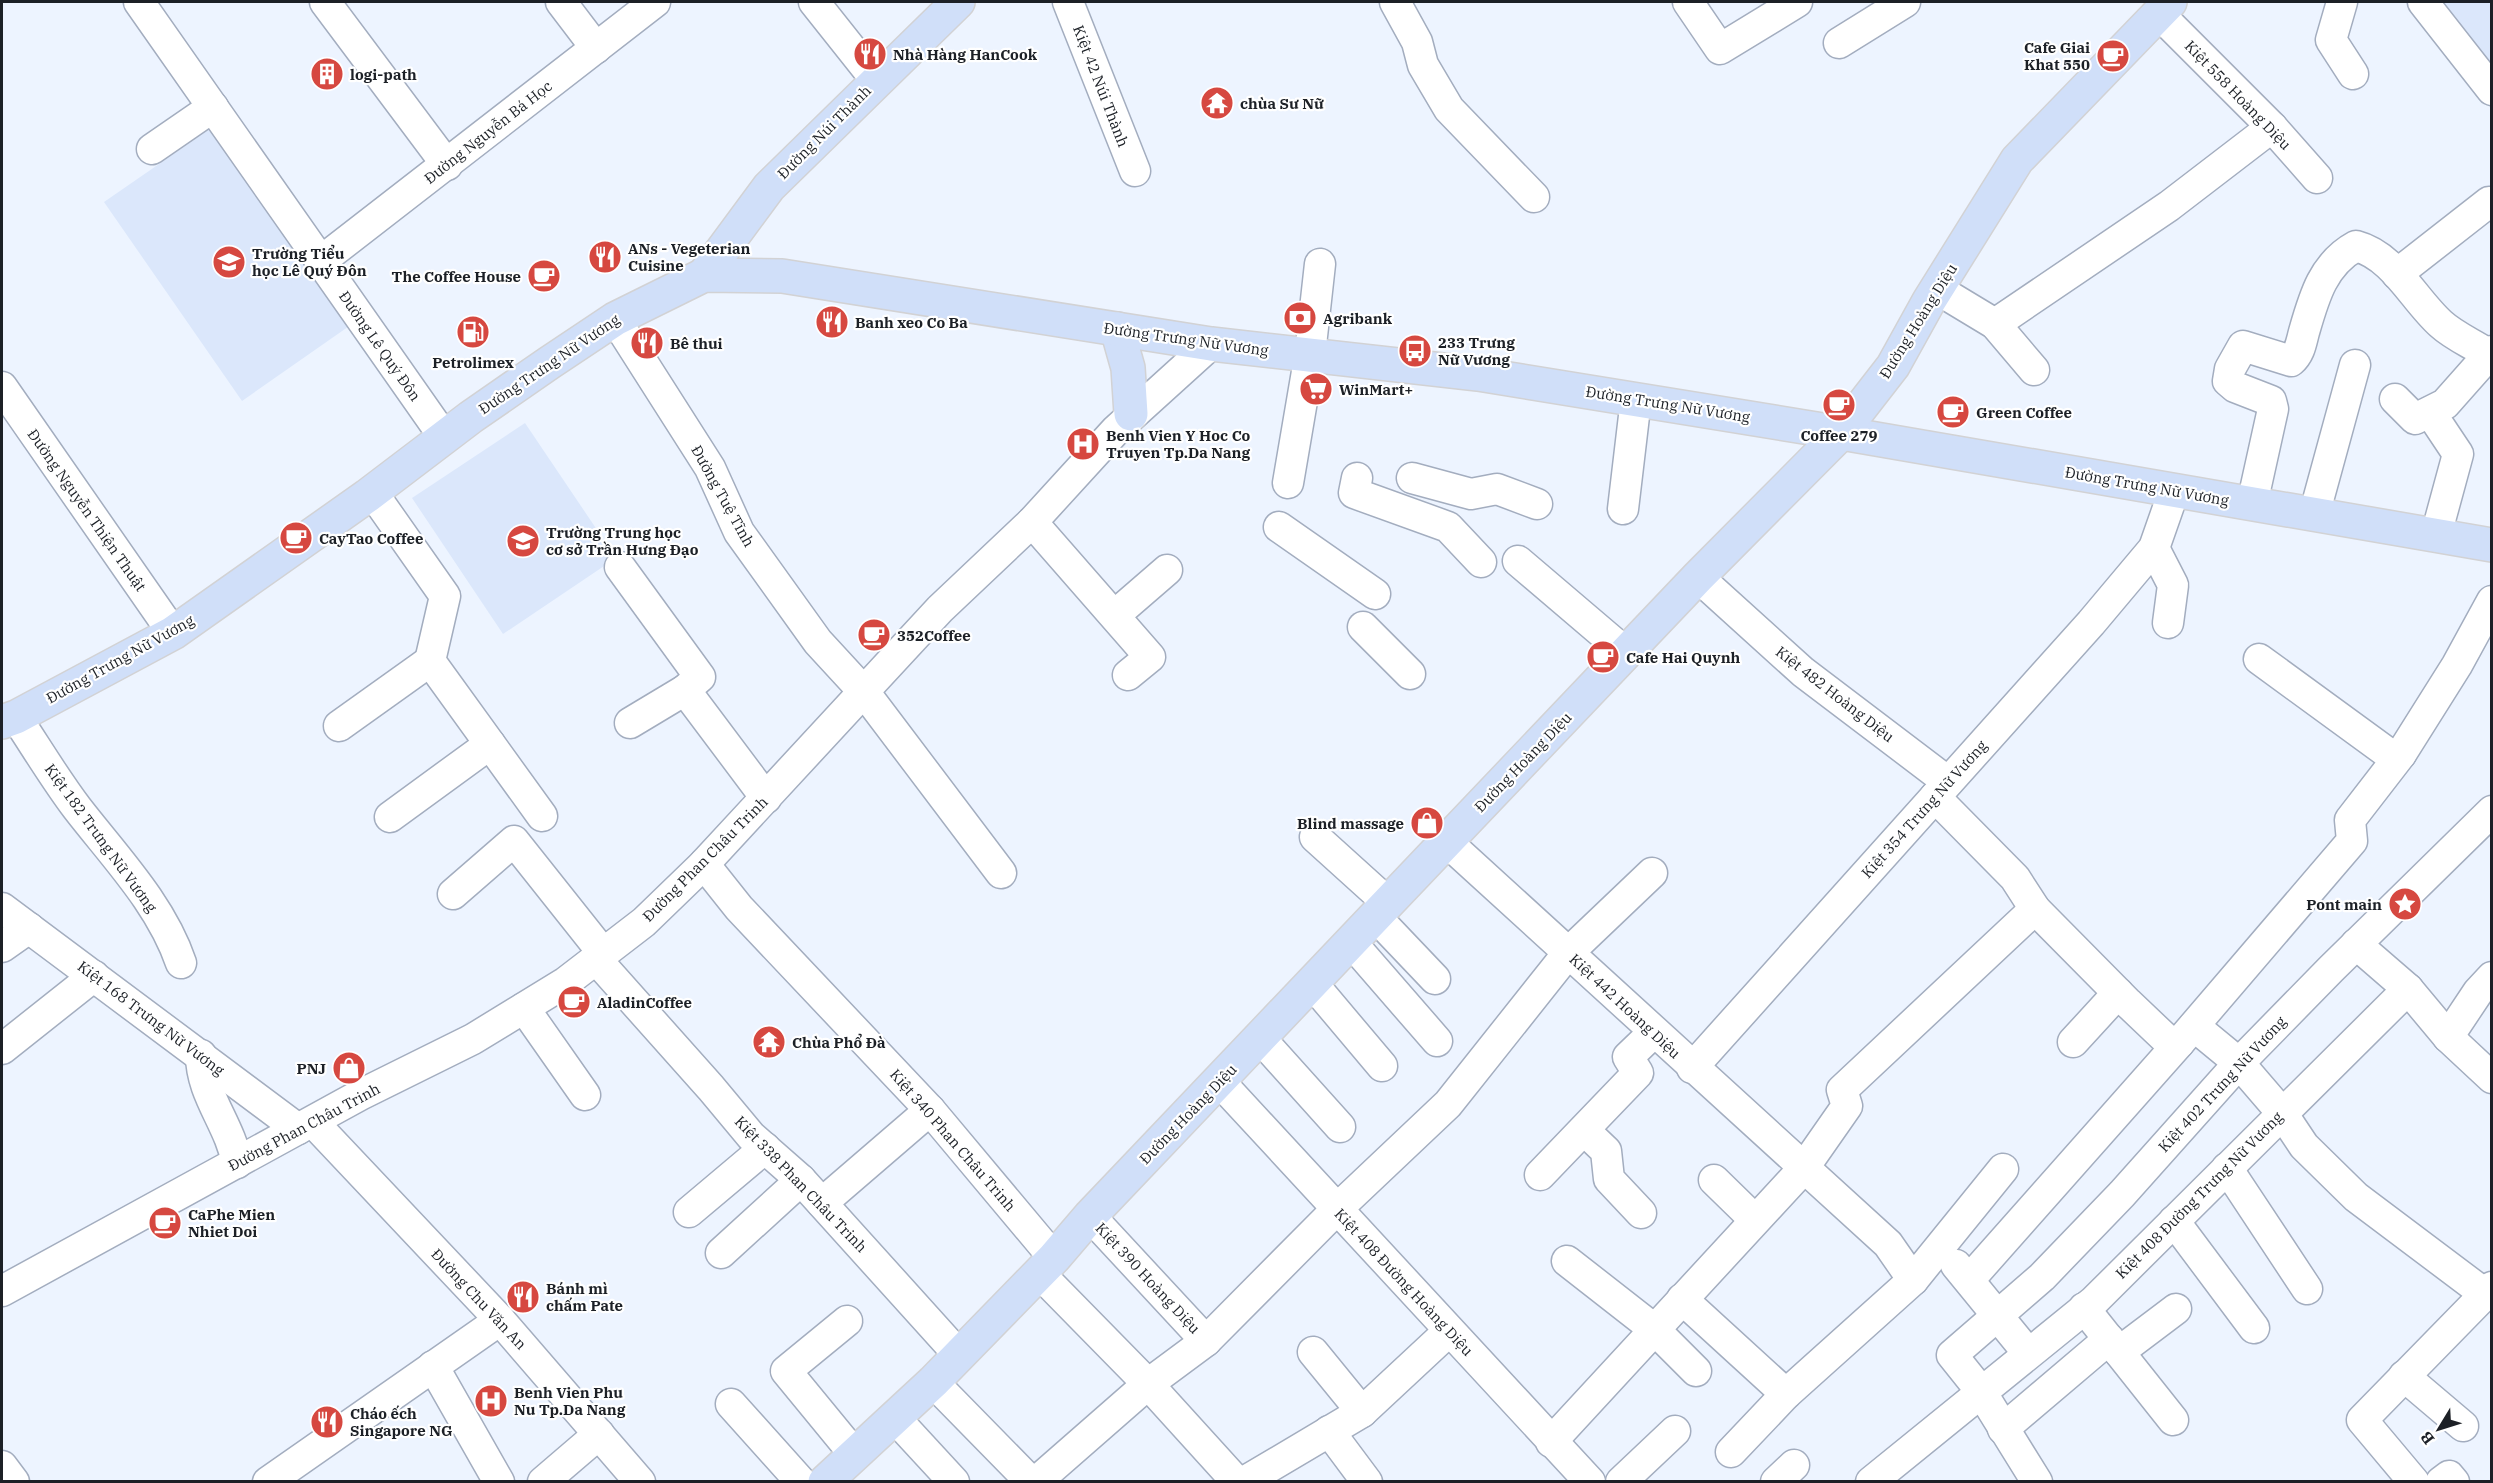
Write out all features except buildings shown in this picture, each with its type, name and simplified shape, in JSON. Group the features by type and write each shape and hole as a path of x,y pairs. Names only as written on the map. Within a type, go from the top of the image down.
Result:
{"main road":[{"name":"Đường Núi Thành","path":"704,275 768,187 958,2"},
{"name":"Đường Hoàng Diệu","path":"844,1471 1047,1266 1090,1216 1698,577 1841,433 1893,366 1937,289 2017,160 2164,7"},
{"name":"Đường Trưng Nữ Vương","path":"9,719 173,633 372,492 444,437 615,319 704,275 801,278 1210,344 1458,371 1841,433 2492,545"},
{"path":"1118,329 1128,368 1131,414"}],"street":[{"name":"Đường Lê Quý Đôn","path":"139,2 444,437"},
{"path":"325,2 447,165"},
{"path":"561,2 596,48"},
{"name":"Đường Nguyễn Bá Học","path":"321,261 655,2"},
{"path":"814,2 876,80"},
{"name":"Kiệt 42 Núi Thành","path":"1068,2 1134,171"},
{"path":"1395,2 1418,42 1423,65 1449,109 1534,197"},
{"path":"1688,2 1720,49 1797,2"},
{"path":"1839,43 1905,2"},
{"path":"2342,2 2331,40 2353,74"},
{"path":"2423,2 2492,90"},
{"name":"Kiệt 558 Hoàng Diệu","path":"2164,7 2317,178"},
{"path":"152,149 213,107"},
{"path":"1995,324 2169,206 2272,127"},
{"path":"2397,274 2489,202"},
{"path":"2252,504 2273,409 2271,401 2235,387 2228,381 2230,369 2243,346 2291,361 2298,355 2311,306 2324,275 2342,254 2356,246 2367,249 2397,274 2441,325 2490,352 2445,404 2430,412 2415,419 2395,399"},
{"path":"1288,483 1310,354 1320,264"},
{"path":"1937,289 1995,324 2034,370"},
{"name":"Đường Tuệ Tĩnh","path":"615,319 710,468 739,532 818,642 865,693 1001,873"},
{"name":"Đường Phan Châu Trinh","path":"2,1291 360,1095 473,1039 566,982 644,922 705,864 940,609 1032,522 1131,414 1210,344"},
{"path":"2314,515 2355,365"},
{"name":"Đường Nguyễn Thiện Thuật","path":"2,387 173,633"},
{"path":"1623,509 1636,399"},
{"path":"2430,412 2458,454 2436,535"},
{"path":"1357,478 1354,493 1448,527 1481,561"},
{"path":"1412,478 1471,494 1497,489 1538,504"},
{"name":"Kiệt 354 Trưng Nữ Vương","path":"1692,1068 2091,623 2154,548 2174,490"},
{"path":"339,726 430,661 445,596 372,492"},
{"path":"1032,522 1150,657 1128,675"},
{"path":"1279,527 1375,594"},
{"path":"2154,548 2173,585 2168,623"},
{"path":"1518,561 1626,653"},
{"path":"620,567 699,677 685,690 630,723"},
{"path":"1115,615 1167,570"},
{"name":"Kiệt 482 Hoàng Diệu","path":"1698,577 1803,672 1941,790 2015,878 2035,909 2167,1040 2186,1034 2239,1063 2282,1113 2304,1146 2356,1197 2488,1291"},
{"path":"1969,1280 2352,841 2350,820 2401,754 2457,665 2492,601"},
{"path":"1364,627 1410,674"},
{"path":"2259,659 2392,756 2401,754"},
{"path":"430,661 542,816"},
{"path":"685,690 766,798"},
{"name":"Kiệt 182 Trưng Nữ Vương","path":"9,719 147,900 173,942 181,963"},
{"path":"390,818 490,744"},
{"name":"Kiệt 402 Trưng Nữ Vương","path":"1980,1390 1952,1355 2050,1269 2122,1194 2239,1063 2492,811"},
{"path":"1315,837 1382,909 1435,978"},
{"name":"Kiệt 338 Phan Châu Trinh","path":"453,894 514,841 600,956 751,1136 801,1180 959,1355"},
{"name":"Kiệt 442 Hoàng Diệu","path":"1447,842 1692,1068 1710,1081 1803,1169 1888,1244 1912,1280"},
{"name":"Kiệt 340 Phan Châu Trinh","path":"705,864 738,908 930,1110 1047,1266 1148,1384 1237,1482"},
{"path":"1036,1482 1148,1384 1206,1341 1337,1209 1448,1104 1568,953 1652,873"},
{"name":"Kiệt 168 Trưng Nữ Vương","path":"2,908 201,1055 305,1125"},
{"path":"1551,1442 1803,1169 1847,1106 1842,1090 2035,909"},
{"path":"2,947 29,928"},
{"path":"1351,942 1437,1041"},
{"path":"2356,944 2408,989 2448,1037 2492,1078"},
{"path":"2,1049 94,976"},
{"path":"2448,1037 2481,1011 2492,977"},
{"path":"1312,983 1382,1066"},
{"name":"Kiệt 408 Đường Trưng Nữ Vương","path":"1870,1482 1980,1390 2084,1308 2408,989"},
{"path":"2073,1042 2118,993"},
{"path":"524,1008 585,1095"},
{"path":"1540,1175 1638,1073 1628,1058 1654,1032"},
{"path":"1260,1038 1340,1127"},
{"path":"201,1055 204,1080 213,1104 227,1127 237,1163"},
{"name":"Kiệt 408 Đường Hoàng Diệu","path":"1219,1081 1590,1482"},
{"path":"822,1203 930,1110"},
{"name":"Đường Chu Văn An","path":"305,1125 500,1320 640,1482"},
{"path":"1584,1130 1606,1151 1609,1179 1641,1213"},
{"path":"689,1212 765,1148"},
{"path":"2227,1168 2307,1289"},
{"path":"1731,1452 1786,1394 1912,1280 2003,1169"},
{"path":"721,1253 801,1180"},
{"path":"1714,1180 1755,1220"},
{"name":"Kiệt 390 Hoàng Diệu","path":"1090,1216 1206,1341"},
{"path":"2174,1221 2254,1328"},
{"path":"1940,1246 2028,1353"},
{"path":"1567,1261 1654,1329 1696,1371"},
{"path":"2414,1482 2362,1420 2488,1291"},
{"path":"1682,1299 1786,1394"},
{"path":"2084,1308 2173,1420"},
{"path":"2003,1429 2114,1346 2176,1309"},
{"path":"268,1482 500,1320"},
{"path":"844,1471 786,1371 847,1321"},
{"path":"1244,1482 1362,1412 1449,1331"},
{"path":"1313,1352 1362,1412"},
{"path":"433,1366 499,1482"},
{"path":"2404,1376 2463,1425"},
{"path":"933,1382 1031,1482"},
{"path":"1980,1390 2037,1482"},
{"path":"731,1404 801,1482"},
{"path":"895,1418 954,1482"},
{"path":"1329,1431 1367,1482"},
{"path":"1621,1482 1675,1431"},
{"path":"543,1482 599,1434"},
{"path":"2,1466 14,1482"},
{"path":"2441,1482 2449,1476 2454,1482"}],"shaded area":[{"path":"2435,2 2491,2 2491,73"},
{"name":"Trường Tiểu học Lê Quý Đôn","path":"217,124 355,322 242,401 104,202"},
{"name":"Trường Trung học cơ sở Trần Hưng Đạo","path":"525,423 616,558 503,634 412,498"}],"place":[{"name":"Nhà Hàng HanCook","path":"870,54"},
{"name":"Cafe Giai Khat 550","path":"2113,56"},
{"name":"logi-path","path":"327,74"},
{"name":"chùa Sư Nữ","path":"1217,103"},
{"name":"ANs - Vegeterian Cuisine","path":"605,257"},
{"name":"Trường Tiểu học Lê Quý Đôn","path":"229,262"},
{"name":"The Coffee House","path":"544,276"},
{"name":"Agribank","path":"1300,318"},
{"name":"Banh xeo Co Ba","path":"832,322"},
{"name":"Petrolimex","path":"473,332"},
{"name":"Bê thui","path":"647,343"},
{"name":"233 Trưng Nữ Vương","path":"1415,351"},
{"name":"WinMart+","path":"1316,389"},
{"name":"Coffee 279","path":"1839,405"},
{"name":"Green Coffee","path":"1953,412"},
{"name":"Benh Vien Y Hoc Co Truyen Tp.Da Nang","path":"1083,444"},
{"name":"CayTao Coffee","path":"296,538"},
{"name":"Trường Trung học cơ sở Trần Hưng Đạo","path":"523,541"},
{"name":"352Coffee","path":"874,635"},
{"name":"Cafe Hai Quynh","path":"1603,657"},
{"name":"Blind massage","path":"1427,823"},
{"name":"Pont main","path":"2405,904"},
{"name":"AladinCoffee","path":"574,1002"},
{"name":"Chùa Phổ Đà","path":"769,1042"},
{"name":"PNJ","path":"349,1068"},
{"name":"CaPhe Mien Nhiet Doi","path":"165,1223"},
{"name":"Bánh mì chấm Pate","path":"523,1297"},
{"name":"Benh Vien Phu Nu Tp.Da Nang","path":"491,1401"},
{"name":"Cháo ếch Singapore NG","path":"327,1422"}]}
